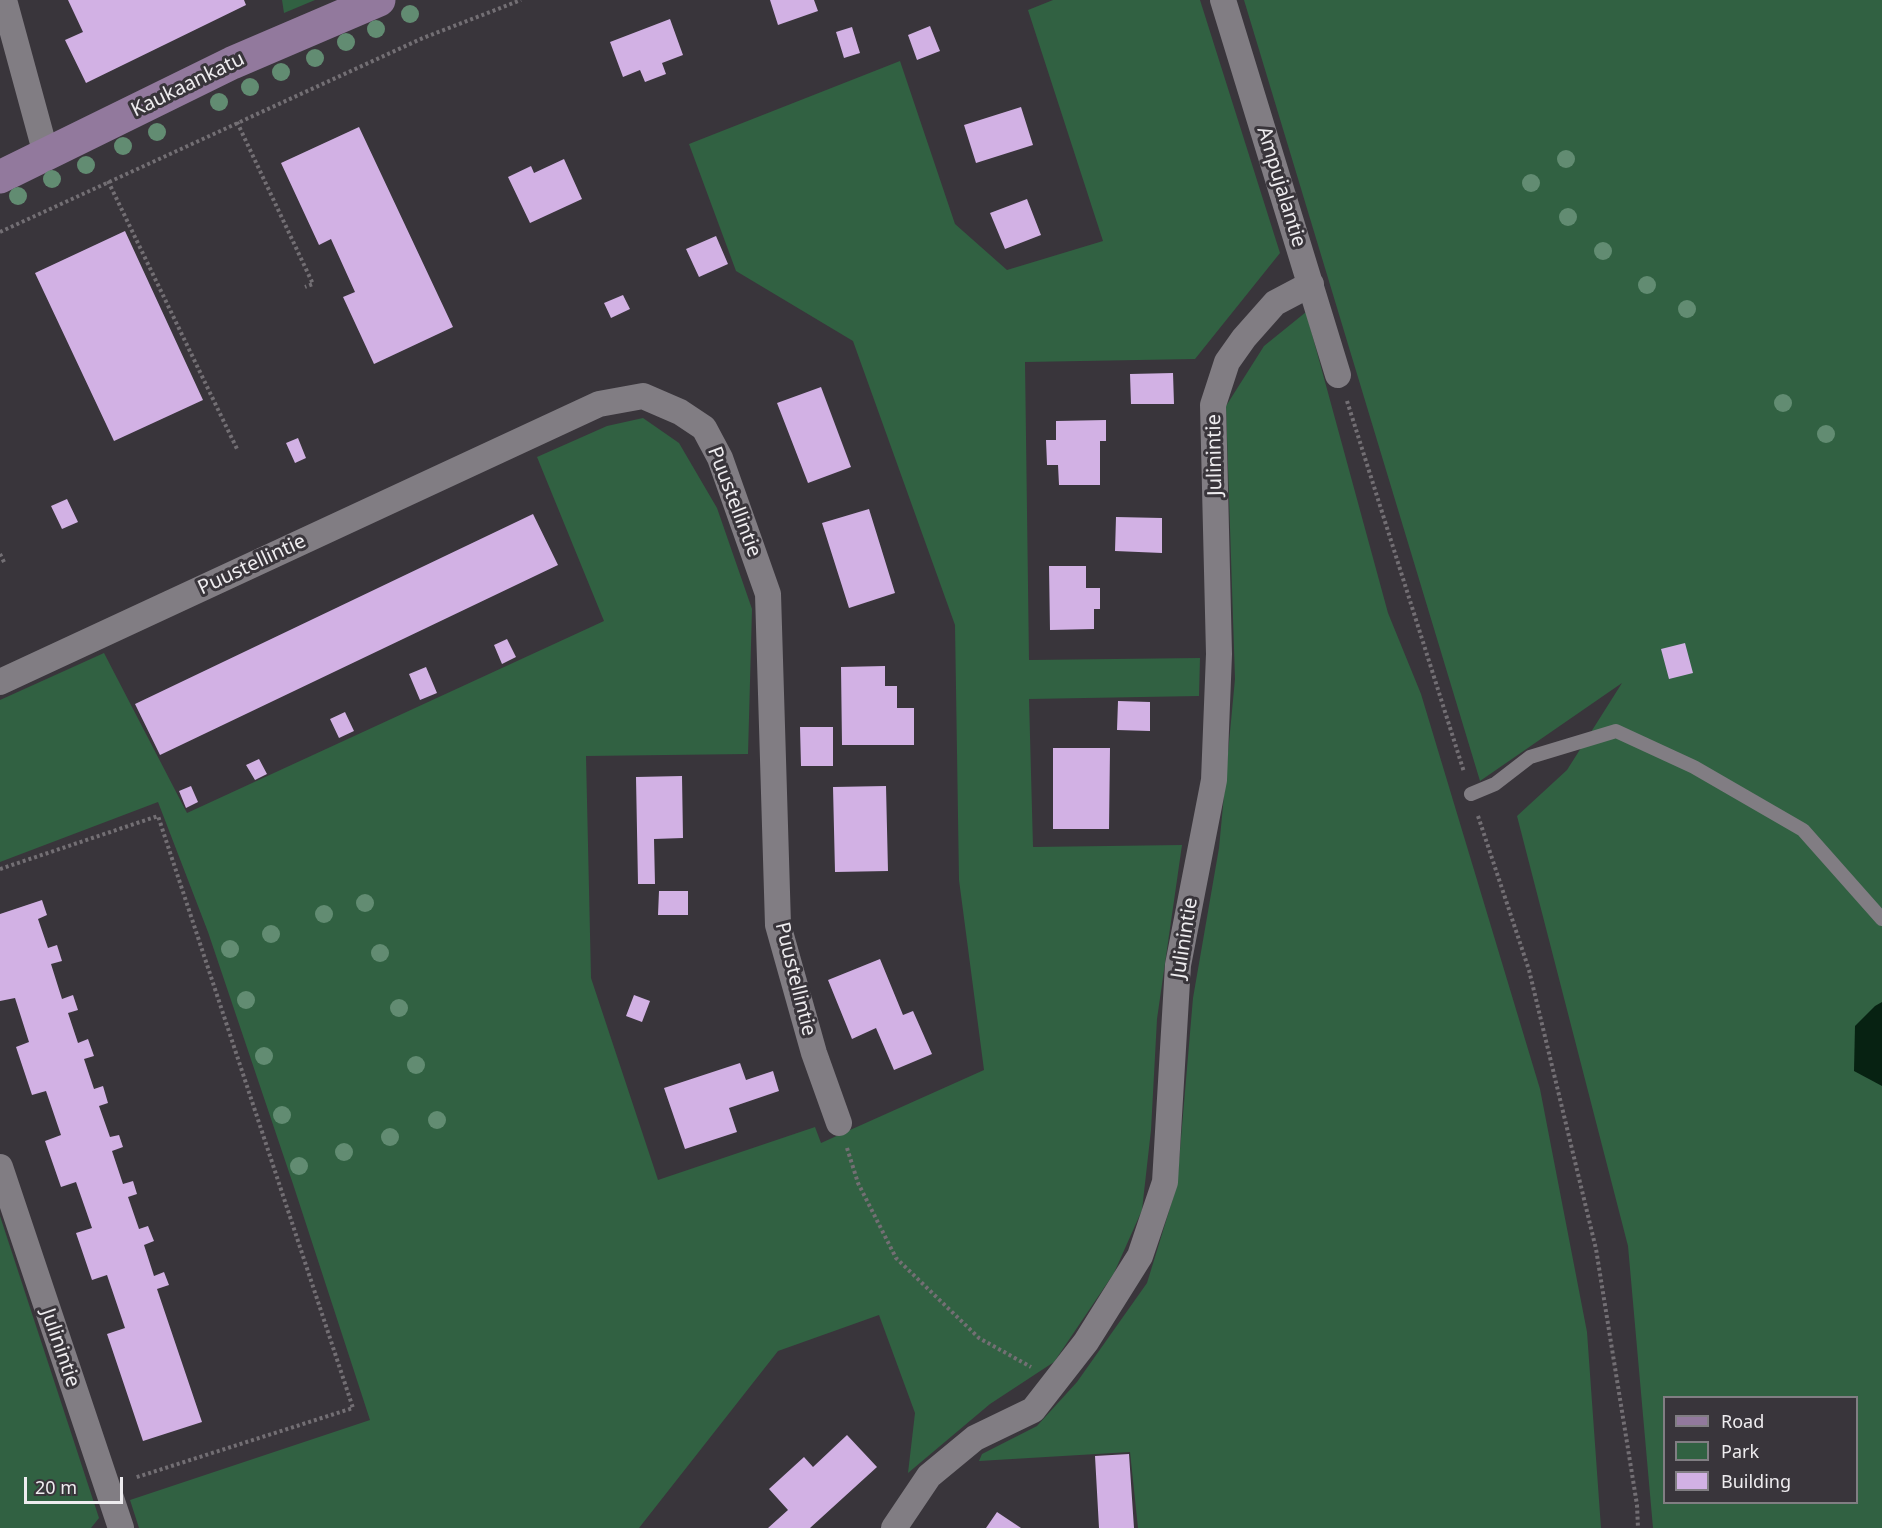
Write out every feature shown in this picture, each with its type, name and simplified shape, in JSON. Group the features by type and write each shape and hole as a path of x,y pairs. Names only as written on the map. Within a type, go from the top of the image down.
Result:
{"street":[{"path":"4,0 46,154"},
{"name":"Kaukaankatu","path":"0,177 232,63 379,0"},
{"name":"Ampujalantie","path":"1223,0 1338,375"},
{"name":"Julinintie","path":"894,1528 929,1476 975,1438 1033,1410 1056,1381 1086,1342 1140,1256 1166,1182 1178,965 1214,780 1219,654 1213,405 1227,362 1244,338 1275,303 1311,284"},
{"name":"Puustellintie","path":"0,682 599,404 643,396 680,412 704,428 720,458 768,594 778,925 814,1053 839,1123"},
{"name":"Julinintie","path":"0,1167 107,1487 114,1523"}],"lane":[{"path":"1471,794 1495,784 1530,757 1616,731 1694,767 1803,830 1882,919"}],"path":[{"path":"0,232 423,38 521,0"},
{"path":"237,122 313,284 305,287"},
{"path":"108,181 238,451"},
{"path":"1338,375 1529,970 1596,1249 1637,1504 1638,1528"},
{"path":"0,554 5,564"},
{"path":"0,869 158,816 353,1408 107,1487"},
{"path":"839,1123 858,1184 896,1258 979,1338 1056,1381"}],"green space":[{"path":"282,0 315,0 284,13"},
{"path":"1053,0 1200,0 1280,253 1195,359 1025,362 1029,660 1200,658 1199,696 1029,699 1033,847 1182,845 1157,1019 1151,1130 1142,1210 1114,1273 1054,1362 990,1404 908,1473 915,1413 879,1315 778,1351 639,1528 139,1528 130,1500 370,1420 208,932 158,802 0,862 0,700 104,653 187,813 604,621 537,457 607,426 643,418 679,443 717,508 752,609 748,754 586,756 591,978 658,1180 815,1127 821,1143 984,1070 959,880 955,625 853,341 736,271 689,144 900,61 955,224 1007,270 1103,241 1028,10"},
{"path":"1244,0 1882,0 1882,1528 1653,1528 1628,1246 1517,816 1567,770 1622,683 1480,781"},
{"path":"1306,312 1388,613 1421,694 1540,1089 1587,1332 1601,1528 1138,1528 1130,1452 979,1461 982,1454 1037,1426 1077,1382 1147,1283 1177,1185 1193,998 1219,848 1235,679 1226,406 1264,346"},
{"path":"0,1216 99,1518 91,1528 0,1528"}],"shaded area":[{"path":"1882,1002 1882,1086 1854,1071 1855,1026"}],"building":[{"path":"68,0 244,0 246,5 86,83 65,40 83,32"},
{"path":"770,0 814,0 818,11 778,25"},
{"path":"670,19 683,55 662,63 666,74 645,82 640,70 623,77 610,42"},
{"path":"930,26 940,51 917,60 908,35"},
{"path":"852,27 860,53 844,58 836,32"},
{"path":"1021,107 1033,145 976,163 964,125"},
{"path":"359,127 453,327 374,364 343,297 355,292 331,239 319,245 281,163"},
{"path":"564,159 582,199 530,223 508,177 531,166 534,173"},
{"path":"1027,199 1041,235 1005,249 990,213"},
{"path":"125,231 203,400 114,441 35,273"},
{"path":"716,236 728,264 699,277 686,249"},
{"path":"623,295 630,309 611,318 604,303"},
{"path":"1173,373 1174,404 1131,404 1130,374"},
{"path":"821,387 851,467 808,483 777,403"},
{"path":"1106,420 1106,441 1100,441 1100,485 1059,485 1058,465 1047,465 1046,440 1056,440 1056,421"},
{"path":"298,438 306,458 295,463 286,443"},
{"path":"67,499 78,522 62,529 51,506"},
{"path":"869,509 895,593 849,608 822,523"},
{"path":"533,514 558,565 160,755 135,704"},
{"path":"1116,517 1162,518 1162,553 1115,551"},
{"path":"1049,566 1086,566 1086,588 1100,588 1100,609 1094,609 1094,629 1050,630"},
{"path":"507,639 516,657 502,664 494,645"},
{"path":"1685,643 1693,673 1669,679 1661,649"},
{"path":"885,666 885,686 897,686 897,708 914,708 914,745 842,745 841,667"},
{"path":"426,667 437,693 420,700 409,674"},
{"path":"1118,701 1150,702 1150,731 1117,730"},
{"path":"345,712 354,731 339,738 330,719"},
{"path":"800,727 833,727 833,766 801,766"},
{"path":"1053,748 1110,748 1109,829 1053,829"},
{"path":"259,759 267,774 255,780 246,765"},
{"path":"682,776 683,838 654,839 655,884 638,884 636,777"},
{"path":"191,786 198,802 186,808 179,791"},
{"path":"886,786 888,871 835,872 833,787"},
{"path":"659,891 688,891 688,915 658,915"},
{"path":"42,900 47,915 38,919 48,948 57,945 62,961 51,964 62,999 73,995 78,1010 68,1013 78,1043 88,1039 94,1056 84,1059 94,1089 103,1086 108,1103 99,1106 110,1137 119,1135 123,1147 112,1151 123,1184 133,1181 137,1194 128,1197 139,1229 148,1226 154,1241 144,1245 154,1276 164,1272 169,1285 157,1289 202,1422 143,1441 107,1334 125,1328 107,1275 92,1280 76,1233 92,1228 76,1182 61,1187 45,1141 61,1135 46,1091 32,1095 16,1047 29,1042 15,998 0,1001 0,914"},
{"path":"880,959 903,1015 913,1011 932,1054 894,1070 876,1028 852,1039 828,980"},
{"path":"634,995 650,1001 642,1022 626,1016"},
{"path":"740,1063 746,1080 773,1071 779,1091 729,1108 737,1132 685,1149 664,1088"},
{"path":"847,1435 877,1467 810,1528 768,1528 788,1510 769,1489 804,1457 813,1467"},
{"path":"1129,1454 1134,1528 1099,1528 1095,1456"},
{"path":"997,1512 1021,1528 986,1528"}]}
